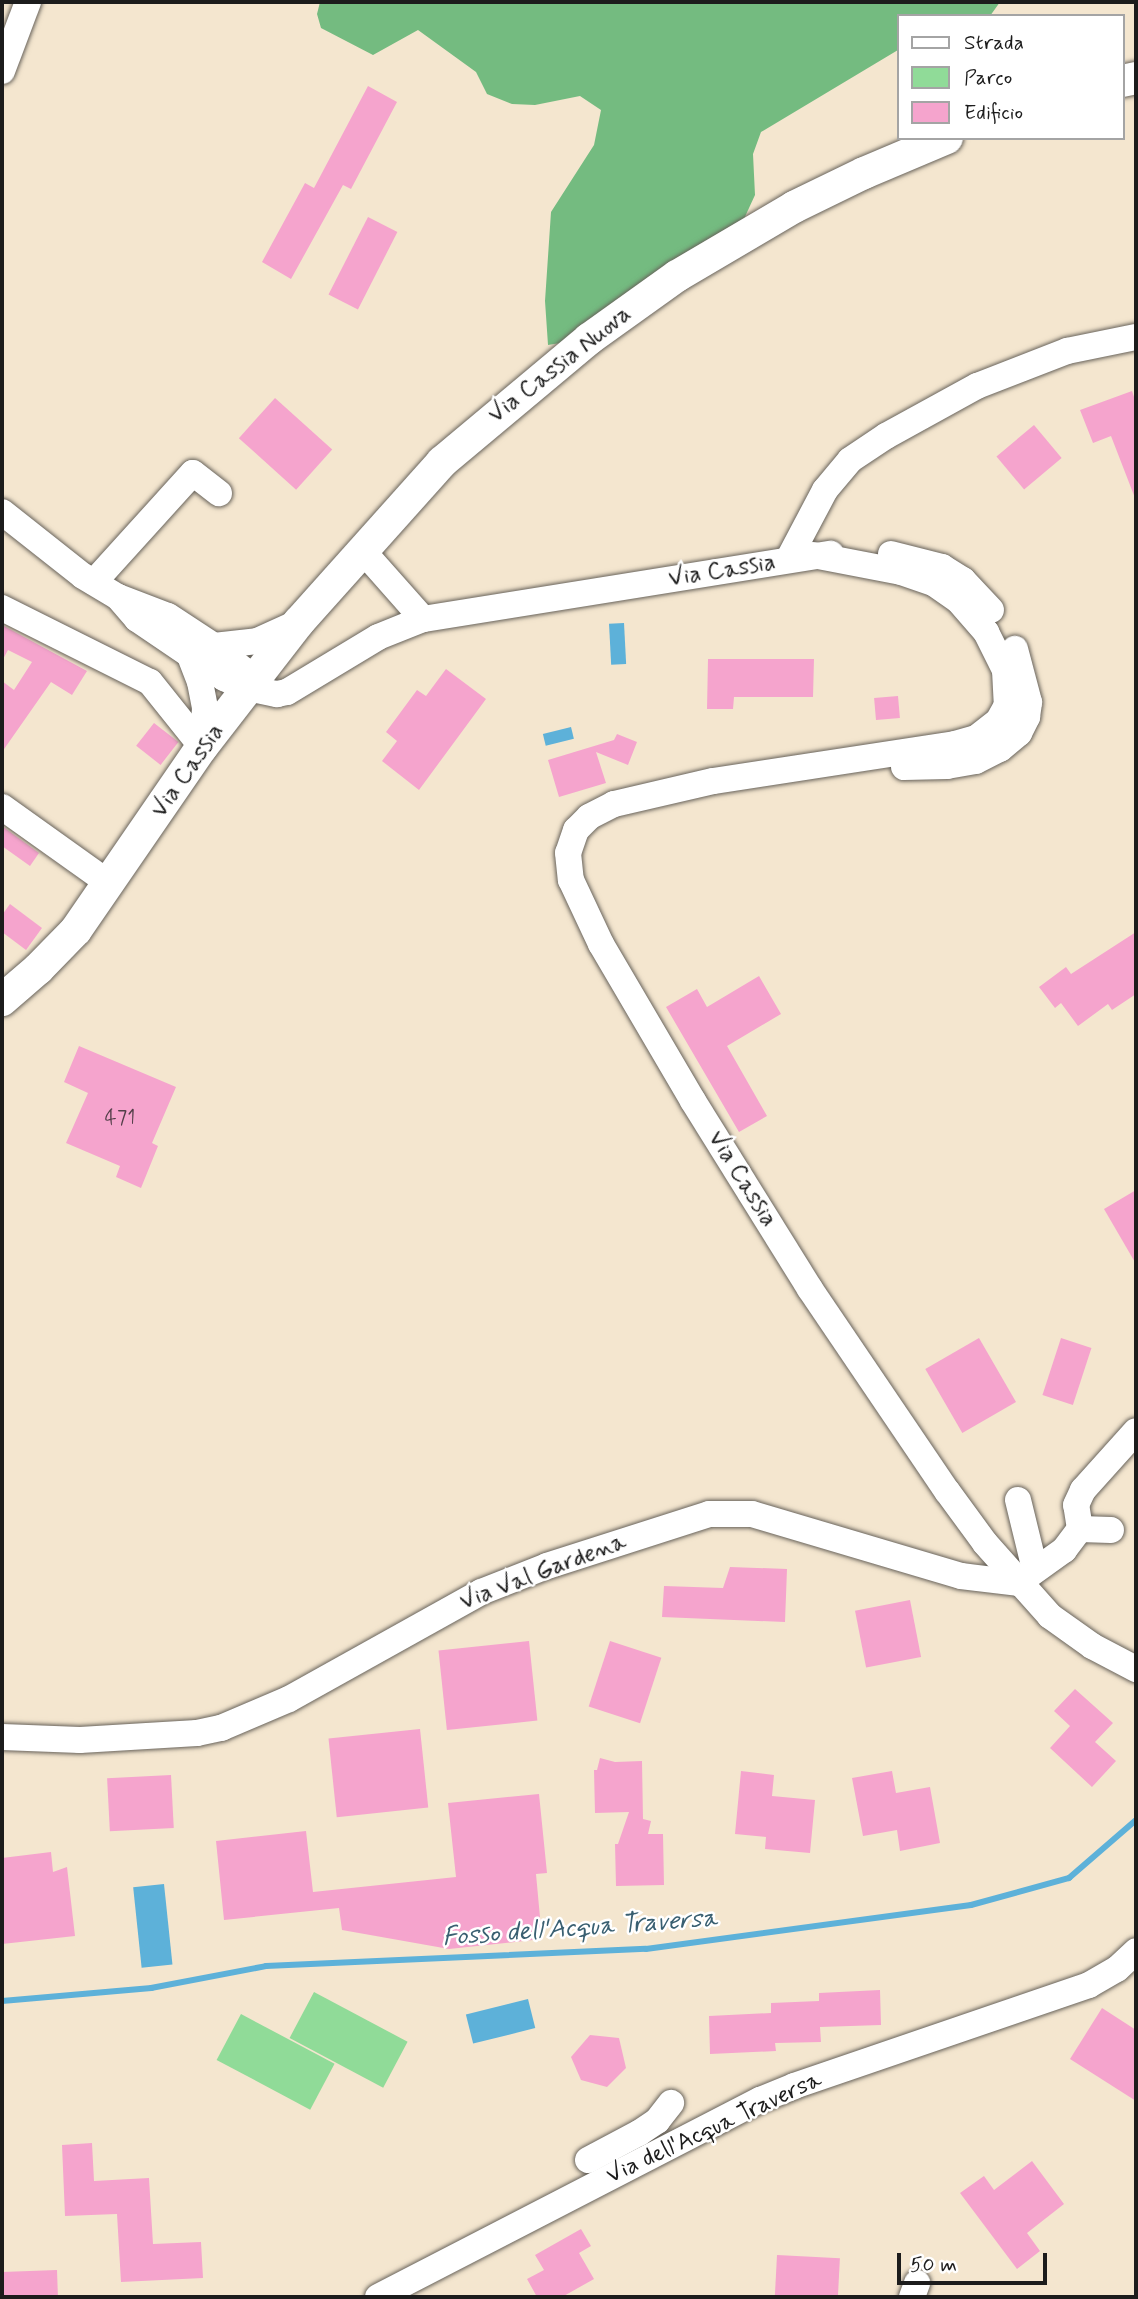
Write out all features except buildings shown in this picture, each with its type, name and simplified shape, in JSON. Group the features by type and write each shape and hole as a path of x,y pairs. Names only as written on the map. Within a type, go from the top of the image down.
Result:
{"main road":[{"name":"Via Cassia Nuova","path":"248,688 299,622 420,485 472,435 526,389 649,295 794,207 864,173 942,140"},
{"name":"Via Cassia","path":"2,1000 67,940 110,884 202,747 248,688"}],"street":[{"path":"2,71 28,2"},
{"path":"801,557 825,490 850,460 886,436 990,381 1067,351 1136,337"},
{"path":"94,582 193,473 219,494"},
{"path":"2,512 50,552 94,582 118,597 168,616 214,646 244,670 248,688"},
{"path":"362,550 423,619"},
{"name":"Via Cassia","path":"248,688 268,694 282,693 362,645 423,619 801,557 876,552 902,555 931,562 954,573 972,588 997,617 1016,651 1029,702 1027,717 1019,733 1000,749 976,761 947,766 804,770 667,789 598,811 582,823 572,837 568,853 571,880 601,944 810,1289 947,1491 1027,1576 1067,1629 1110,1657 1136,1669"},
{"path":"118,597 137,619 224,678 248,688"},
{"path":"2,608 150,682 202,747"},
{"path":"214,646 257,640 299,622"},
{"path":"190,656 200,682 205,708 202,747"},
{"path":"2,807 110,884"},
{"path":"1018,1500 1027,1576 1064,1550 1080,1529 1076,1505 1083,1490 1136,1431"},
{"name":"Via Val Gardena","path":"2,1737 80,1740 197,1733 221,1728 289,1699 481,1591 609,1545 709,1514 751,1514 961,1576 1027,1576"},
{"path":"1080,1529 1111,1530"},
{"name":"Via dell'Acqua Traversa","path":"378,2297 436,2270 645,2144 794,2086 1089,1985 1117,1969 1136,1951"},
{"path":"589,2160 645,2144 671,2102"}],"green space":[{"path":"320,2 1000,2 991,14 897,14 897,51 761,132 753,154 755,195 743,221 560,343 548,345 545,301 551,212 594,145 601,110 580,96 535,105 512,104 487,94 476,72 418,30 373,55 321,28 317,14"},
{"path":"314,1992 408,2042 383,2088 290,2038"},
{"path":"241,2014 335,2064 310,2110 217,2060"}],"water":[{"path":"624,623 626,664 611,665 609,624"},
{"path":"571,727 574,739 546,746 543,734"},
{"path":"164,1884 172,1965 142,1968 133,1887"},
{"path":"528,1999 535,2028 473,2044 466,2014"}],"waterway":[{"name":"Fosso dell'Acqua Traversa","path":"2,2001 151,1988 266,1966 646,1949 971,1905 1069,1878 1136,1820"}]}
